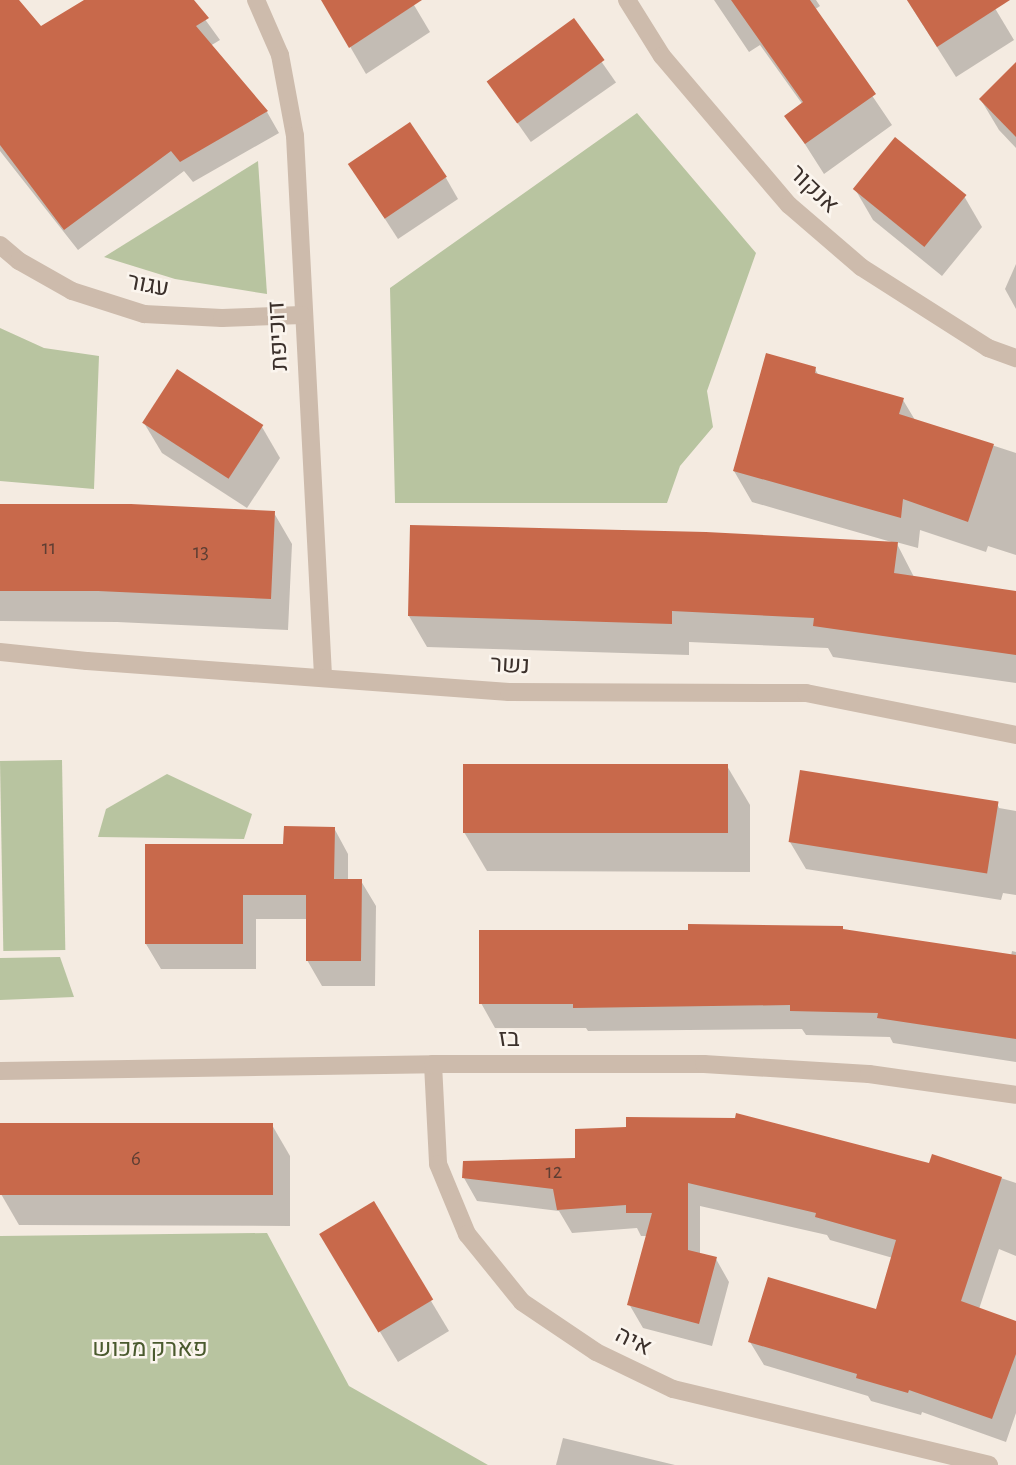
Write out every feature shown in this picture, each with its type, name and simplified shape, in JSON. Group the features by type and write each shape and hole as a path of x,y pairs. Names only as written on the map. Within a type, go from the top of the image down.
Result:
{"street":[{"name":"דוכיפת","path":"256,0 280,55 295,136 302,315 323,676"},
{"name":"אנקור","path":"627,0 662,56 789,205 861,267 988,348 1016,358"},
{"name":"עגור","path":"0,245 19,261 72,291 144,314 222,318 302,315"},
{"name":"נשר","path":"0,652 87,661 323,676 509,692 806,694 1016,735"},
{"name":"בז","path":"0,1071 433,1064 704,1064 869,1074 1016,1095"},
{"name":"איה","path":"433,1064 438,1164 467,1234 522,1302 596,1352 673,1389 989,1465"}],"green space":[{"path":"637,113 756,253 707,391 713,427 680,466 667,503 395,503 390,288"},
{"path":"258,161 267,294 175,279 104,257"},
{"path":"0,328 44,348 99,356 94,489 0,481"},
{"path":"62,760 65,950 3,951 0,761"},
{"path":"167,774 252,814 244,839 98,837 106,809"},
{"path":"60,957 74,997 0,1000 0,958"},
{"name":"פארק מכוש","path":"267,1233 349,1386 488,1465 0,1465 0,1236"}],"building":[{"path":"0,0 19,0 41,26 84,0 194,0 209,18 196,26 268,111 180,162 171,151 64,230 0,145"},
{"path":"321,0 422,0 349,48"},
{"path":"731,0 810,0 876,94 805,144 784,116 803,102"},
{"path":"907,0 1010,0 937,47"},
{"path":"574,18 605,60 517,124 487,81"},
{"path":"1016,62 1016,137 979,99"},
{"path":"410,122 447,177 385,219 348,164"},
{"path":"895,137 966,195 924,247 853,189"},
{"path":"766,353 816,367 815,373 904,398 899,414 994,444 968,522 903,499 901,518 733,471"},
{"path":"177,369 263,425 229,479 142,423"},
{"path":"0,504 131,504 275,511 271,599 98,591 0,591"},
{"path":"410,525 706,532 898,542 894,573 1016,591 1016,655 813,626 814,618 672,611 672,624 408,616"},
{"path":"463,764 728,764 728,833 463,833"},
{"path":"800,770 999,801 987,874 789,842"},
{"path":"284,826 335,827 334,879 362,879 361,961 306,961 306,895 243,895 243,944 145,944 145,844 283,844"},
{"path":"688,924 843,926 843,929 1016,955 1016,1039 877,1018 878,1013 790,1011 790,1005 573,1008 573,1004 479,1004 479,930 688,930"},
{"path":"736,1113 929,1163 932,1154 1002,1177 961,1301 1016,1321 1016,1354 992,1419 909,1390 908,1393 856,1378 857,1374 748,1342 768,1277 876,1309 896,1240 815,1217 816,1213 688,1183 688,1250 717,1257 699,1324 627,1305 652,1213 626,1213 626,1205 557,1210 553,1189 462,1178 463,1161 575,1158 575,1129 626,1127 626,1117 735,1118"},
{"path":"0,1123 273,1123 273,1195 0,1195"},
{"path":"374,1201 433,1300 378,1333 319,1234"}]}
